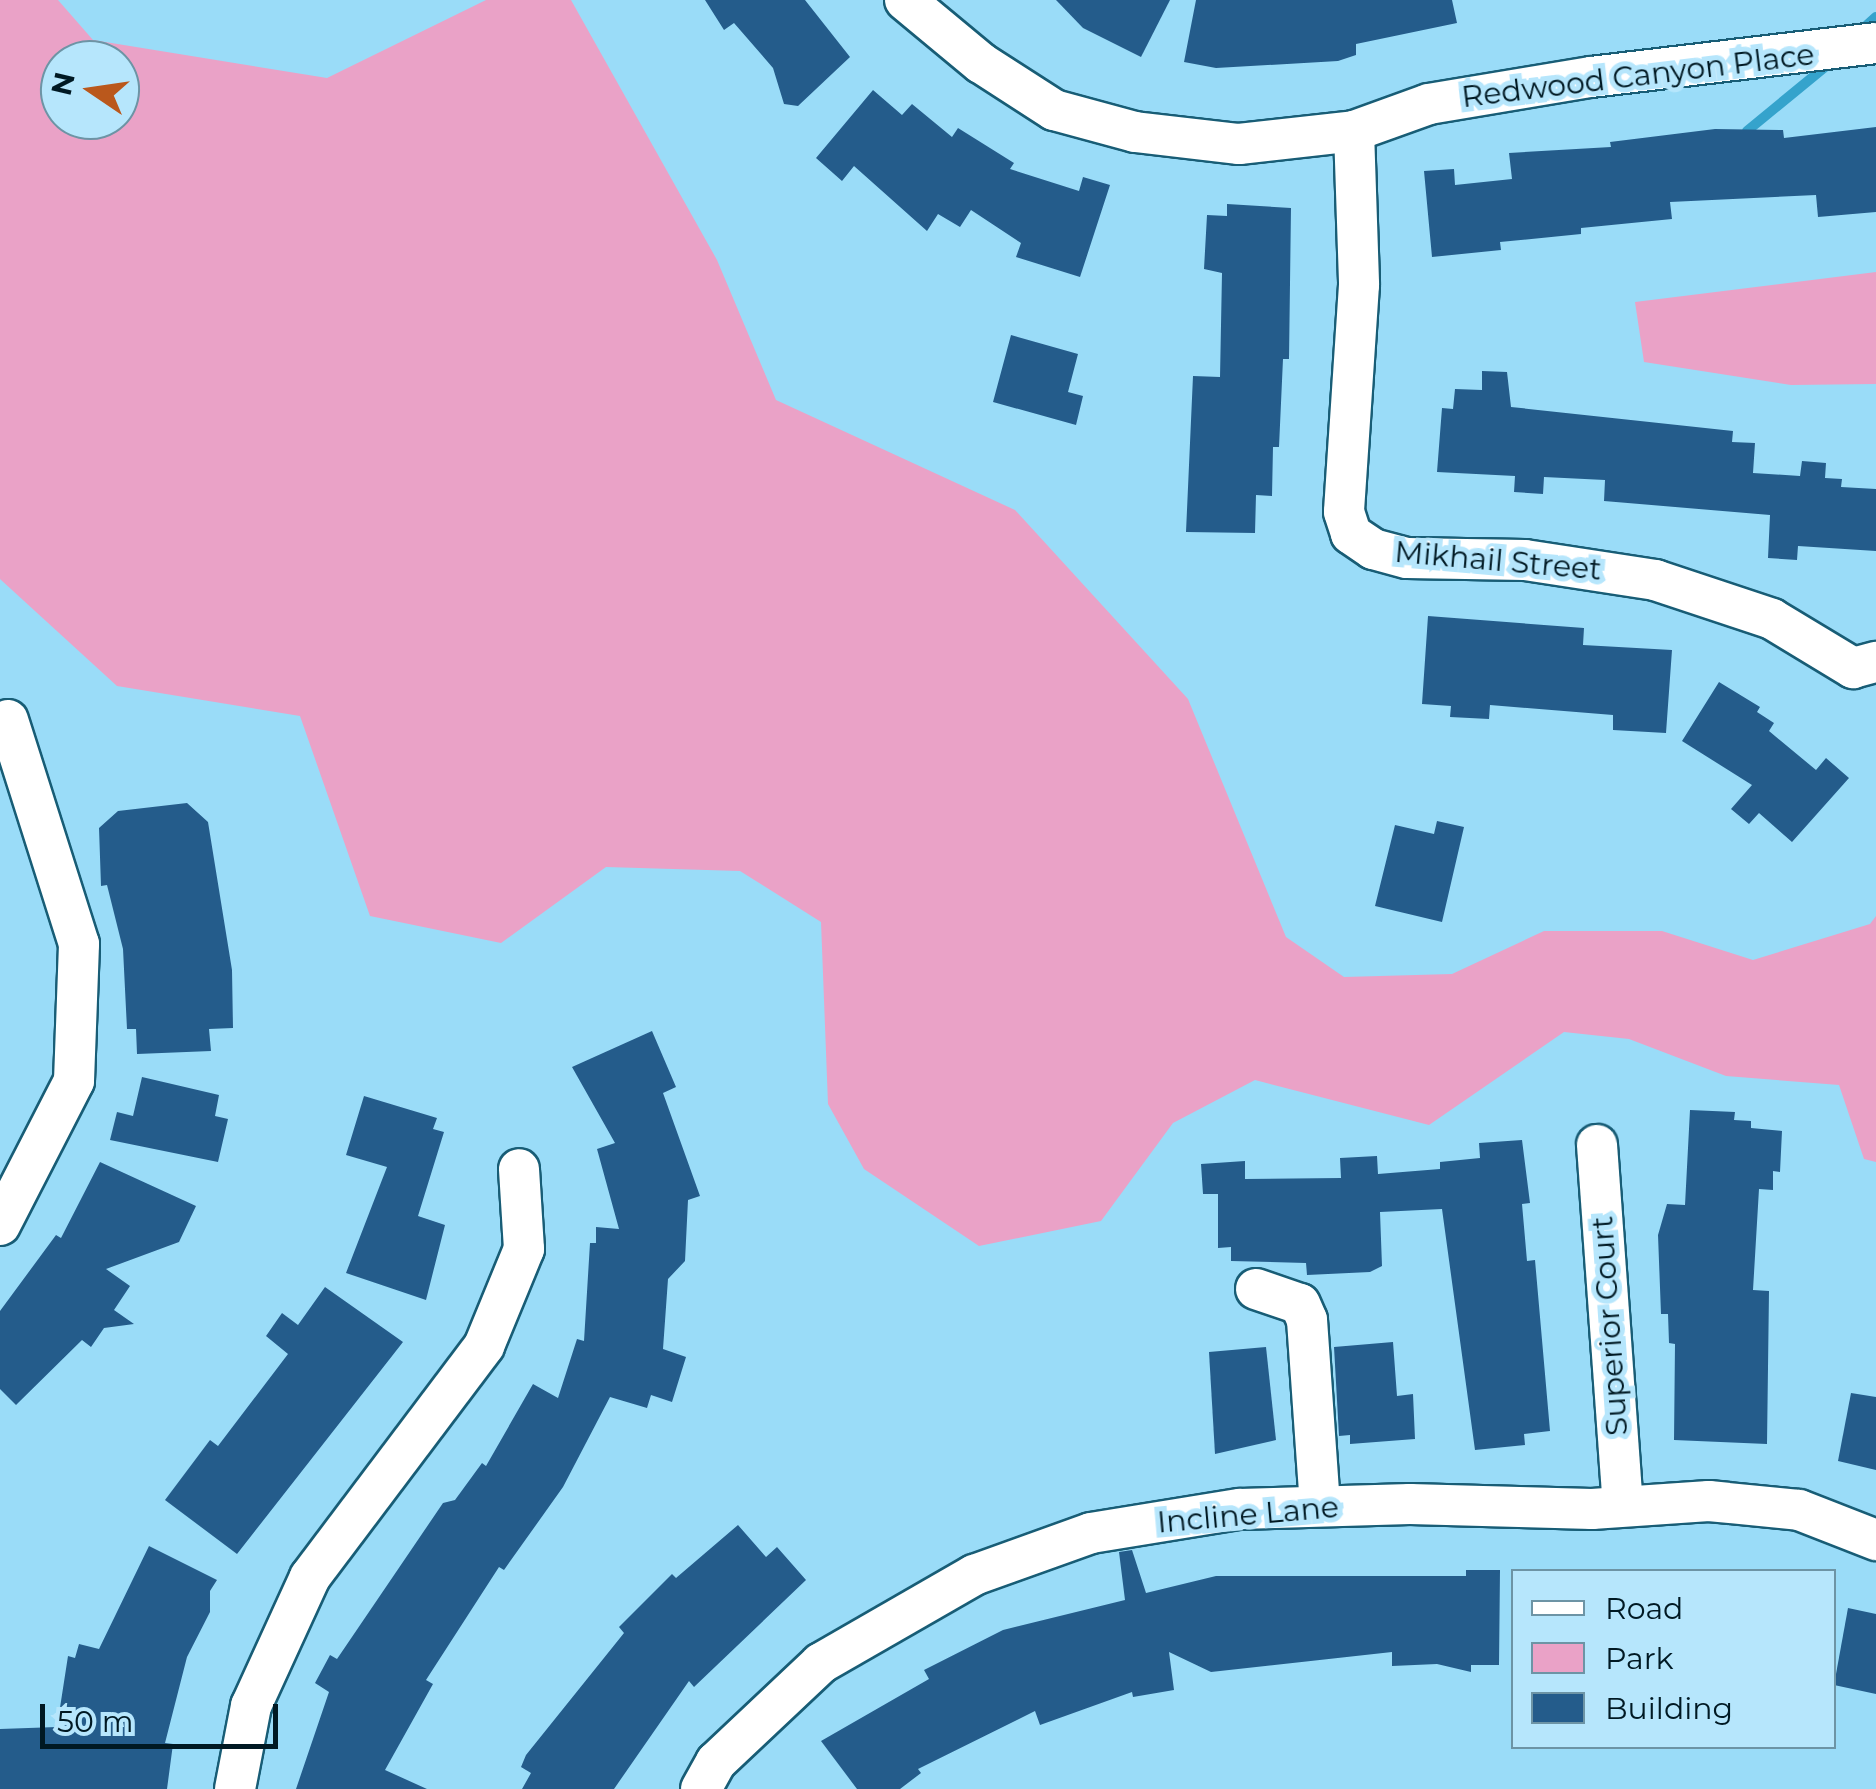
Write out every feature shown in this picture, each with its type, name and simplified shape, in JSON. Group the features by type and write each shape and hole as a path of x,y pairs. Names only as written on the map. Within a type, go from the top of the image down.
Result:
{"street":[{"name":"Redwood Canyon Place","path":"905,0 981,63 1054,110 1135,132 1239,144 1354,131 1429,104 1876,42"},
{"name":"Mikhail Street","path":"1354,131 1360,285 1344,512 1351,534 1373,549 1406,558 1526,560 1656,580 1772,618 1864,665"},
{"path":"0,1224 74,1081 79,944 8,720"},
{"name":"Superior Court","path":"1597,1145 1623,1506"},
{"path":"235,1789 250,1706 310,1578 484,1346 524,1249 519,1169"},
{"path":"1256,1288 1300,1304 1307,1320 1320,1506"},
{"name":"Incline Lane","path":"700,1789 716,1762 821,1663 974,1575 1091,1533 1240,1510 1320,1506 1623,1506 1709,1501 1799,1510 1876,1540"}],"green space":[{"path":"0,0 58,0 93,40 40,40 40,140 140,140 140,48 327,78 486,0 571,0 717,260 776,400 1015,510 1188,699 1286,937 1344,977 1452,974 1544,931 1662,931 1753,960 1870,924 1876,916 1876,1162 1864,1159 1839,1085 1726,1076 1629,1039 1564,1032 1429,1125 1255,1080 1173,1123 1101,1221 979,1246 864,1169 828,1104 821,922 740,871 606,867 501,943 370,916 300,716 117,686 0,579"},
{"path":"1876,272 1876,384 1791,385 1644,362 1635,302"}],"building":[{"path":"705,0 805,0 850,57 798,106 784,104 773,68 734,23 724,30"},
{"path":"1056,0 1170,0 1141,57 1083,28"},
{"path":"1196,0 1452,0 1457,23 1356,44 1356,55 1338,61 1216,68 1184,62"},
{"path":"873,90 902,115 912,104 952,137 958,128 1014,163 1010,169 1079,191 1083,177 1110,185 1080,277 1016,257 1021,243 971,210 960,227 938,214 927,231 854,166 842,181 816,158"},
{"path":"1876,127 1876,212 1818,217 1816,195 1670,202 1672,219 1581,228 1581,234 1500,242 1501,250 1432,257 1424,171 1454,169 1455,185 1512,179 1509,153 1611,147 1610,142 1715,129 1783,130 1784,138"},
{"path":"1227,204 1291,208 1289,359 1283,359 1279,447 1273,447 1272,496 1256,495 1255,533 1186,532 1193,376 1220,377 1222,273 1204,269 1207,215 1227,216"},
{"path":"1011,335 1078,354 1068,392 1083,396 1076,425 993,402"},
{"path":"1482,371 1507,372 1511,407 1733,431 1732,442 1755,443 1753,473 1800,476 1802,461 1826,463 1825,478 1842,479 1841,487 1876,489 1876,551 1798,546 1797,560 1768,558 1770,515 1604,501 1605,480 1544,477 1543,494 1514,492 1515,476 1437,472 1442,408 1453,409 1455,389 1482,390"},
{"path":"1428,616 1584,628 1583,645 1672,650 1666,733 1613,730 1613,715 1490,705 1489,719 1450,717 1451,706 1422,704"},
{"path":"1719,682 1760,707 1757,712 1774,723 1769,731 1816,770 1826,758 1849,778 1792,842 1759,813 1749,824 1731,809 1752,785 1682,741"},
{"path":"187,803 208,822 232,970 233,1028 209,1029 211,1051 137,1054 136,1029 127,1029 123,949 107,885 101,886 99,828 118,811"},
{"path":"1437,821 1464,827 1442,922 1375,906 1395,825 1434,834"},
{"path":"652,1031 676,1087 663,1093 700,1196 688,1200 685,1261 668,1279 663,1349 686,1357 672,1402 651,1395 647,1408 610,1397 563,1487 504,1570 499,1567 426,1680 433,1684 385,1770 427,1789 296,1789 329,1692 315,1683 330,1655 337,1659 443,1503 455,1500 482,1463 486,1466 533,1384 558,1398 577,1339 584,1341 590,1243 596,1243 596,1227 619,1229 597,1149 615,1143 572,1067"},
{"path":"142,1077 219,1095 215,1116 228,1119 218,1162 110,1140 117,1112 133,1116"},
{"path":"364,1096 437,1118 433,1129 444,1132 418,1216 445,1225 426,1300 346,1273 387,1167 346,1155"},
{"path":"1690,1110 1735,1112 1734,1120 1751,1121 1751,1128 1782,1131 1780,1172 1773,1171 1773,1190 1759,1189 1753,1290 1769,1291 1767,1444 1674,1440 1675,1344 1669,1343 1668,1314 1661,1314 1658,1235 1667,1204 1685,1205"},
{"path":"1522,1140 1530,1203 1522,1204 1527,1261 1535,1260 1550,1431 1524,1434 1525,1445 1475,1450 1442,1209 1380,1212 1382,1266 1370,1272 1307,1275 1306,1263 1231,1261 1231,1247 1218,1248 1218,1194 1203,1194 1201,1164 1245,1161 1245,1179 1341,1178 1340,1158 1377,1156 1378,1174 1440,1169 1440,1162 1480,1158 1479,1143"},
{"path":"100,1162 196,1206 179,1242 106,1269 130,1286 114,1310 134,1324 104,1328 91,1347 82,1340 16,1405 0,1389 0,1311 56,1235 61,1238"},
{"path":"325,1287 403,1342 237,1554 165,1500 210,1440 218,1446 288,1354 266,1336 282,1313 298,1325"},
{"path":"1393,1342 1397,1396 1413,1394 1415,1439 1350,1444 1350,1435 1339,1436 1334,1347"},
{"path":"1266,1347 1276,1440 1215,1454 1209,1352"},
{"path":"1851,1393 1876,1397 1876,1470 1838,1461"},
{"path":"738,1525 766,1557 777,1547 806,1580 694,1687 689,1681 614,1789 522,1789 531,1773 521,1767 526,1755 624,1633 619,1627 672,1574 676,1578"},
{"path":"149,1546 217,1580 210,1591 210,1612 187,1657 165,1743 173,1744 167,1789 0,1789 0,1729 57,1727 68,1656 75,1658 79,1644 99,1649"},
{"path":"1132,1550 1146,1593 1216,1576 1466,1576 1466,1570 1500,1570 1499,1665 1471,1665 1471,1672 1437,1664 1392,1666 1392,1652 1211,1672 1169,1652 1174,1690 1133,1697 1132,1692 1040,1725 1035,1711 918,1769 921,1773 900,1789 857,1789 821,1741 929,1679 924,1670 1003,1630 1125,1600 1119,1552"},
{"path":"1848,1608 1876,1614 1876,1694 1836,1685"}],"waterway":[{"path":"1867,25 1876,17"},
{"path":"1747,131 1831,62"}]}
